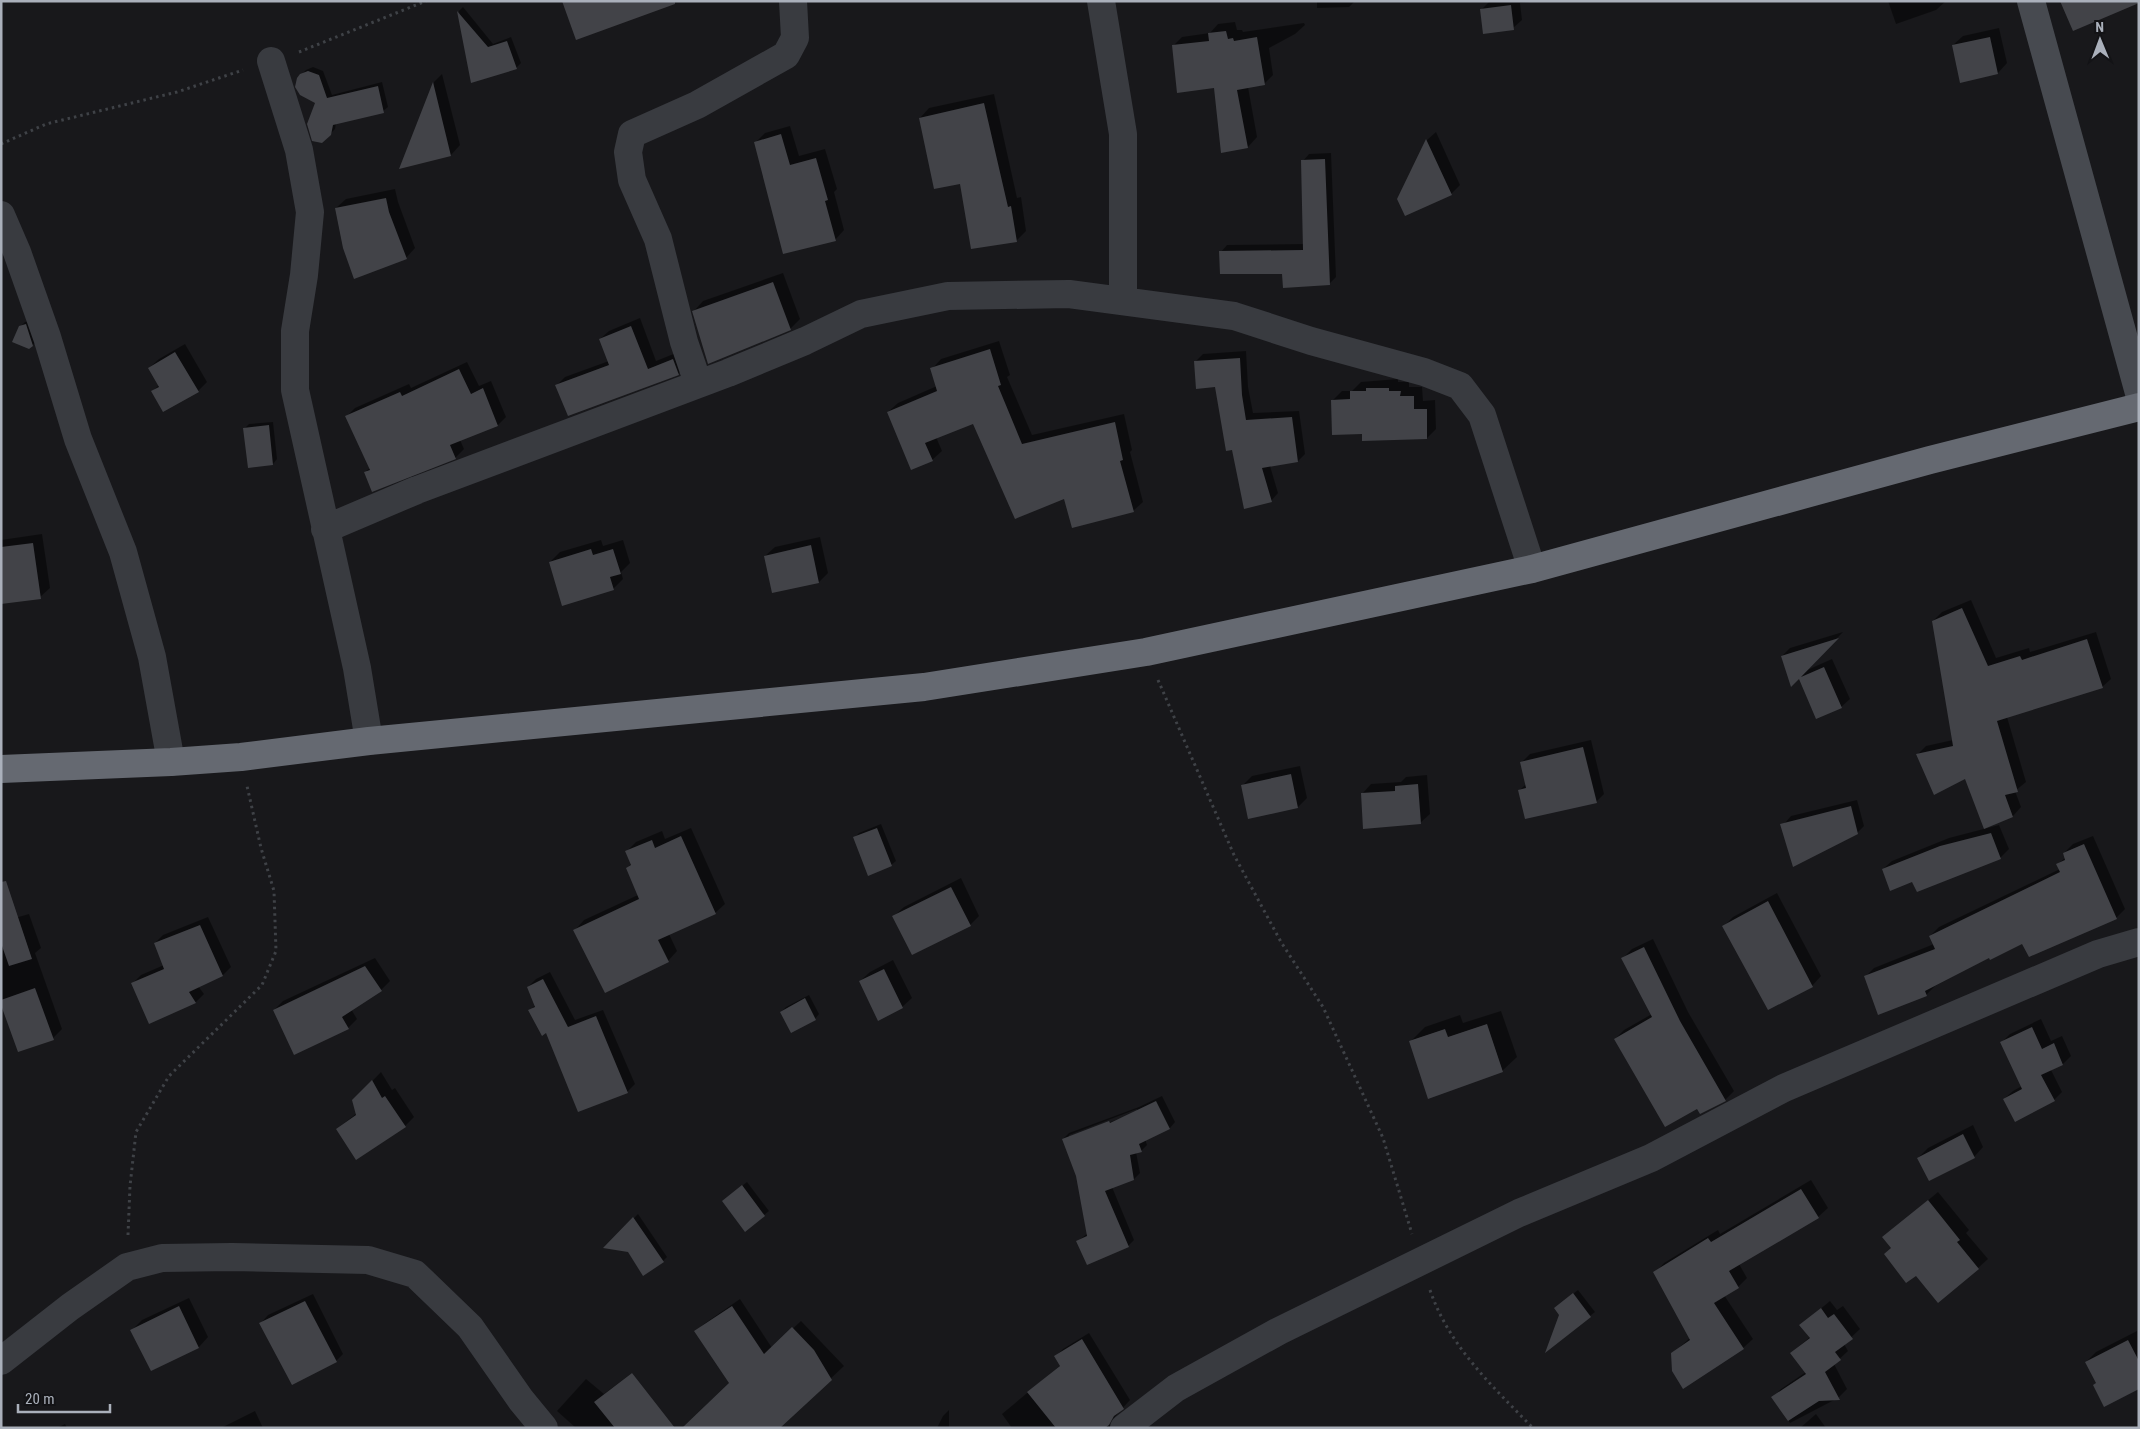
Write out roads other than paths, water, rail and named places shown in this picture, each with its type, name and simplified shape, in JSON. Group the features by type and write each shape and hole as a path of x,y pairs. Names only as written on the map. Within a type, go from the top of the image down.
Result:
{"highway":[{"path":"1,769 171,762 241,756 369,741 924,687 1146,652 1532,569 1920,463 2139,407"}],"street":[{"path":"698,383 684,342 658,239 632,180 628,152 632,134 697,105 786,55 795,38 793,1"},
{"path":"1101,1 1123,134 1123,301"},
{"path":"2031,1 2139,393"},
{"path":"271,61 299,150 310,212 304,275 295,331 295,390 357,668 369,741"},
{"path":"1,215 17,252 48,336 78,439 122,552 152,657 171,762"},
{"path":"325,529 417,490 728,373 806,341 861,314 948,296 1069,294 1234,316 1311,342 1424,372 1460,386 1482,415 1532,569"},
{"path":"1124,1428 1176,1388 1279,1331 1519,1213 1651,1158 1784,1088 2098,954 2139,942"},
{"path":"1,1361 70,1307 127,1266 162,1258 368,1260 415,1274 470,1327 521,1400 544,1428"}]}
